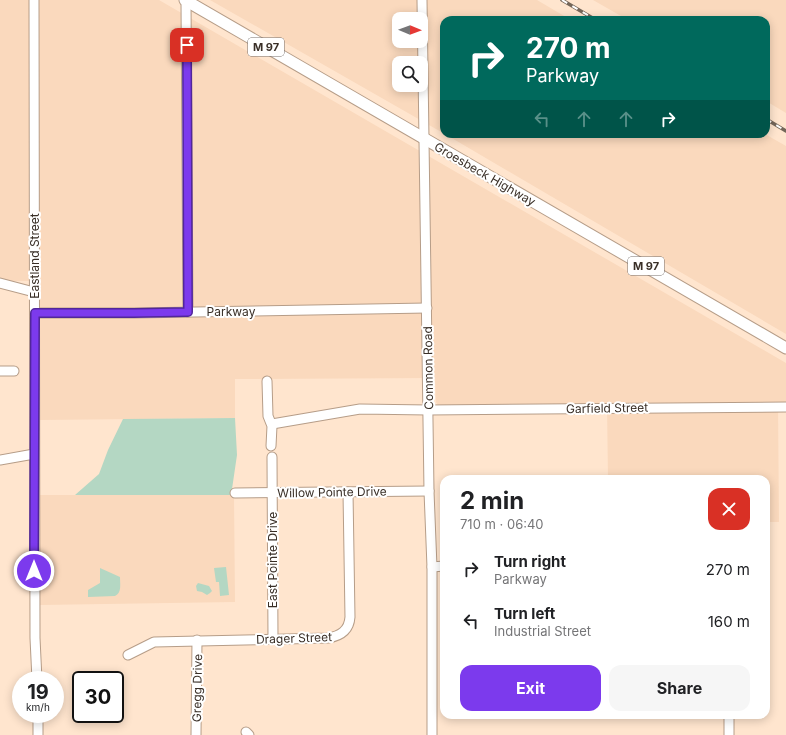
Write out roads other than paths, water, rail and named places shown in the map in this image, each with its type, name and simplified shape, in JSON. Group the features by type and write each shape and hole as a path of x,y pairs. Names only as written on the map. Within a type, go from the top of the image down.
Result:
{"main road":[{"name":"Groesbeck Highway","path":"185,0 786,348"}],"street":[{"name":"Eastland Street","path":"34,0 34,454 37,671"},
{"path":"185,0 188,312"},
{"name":"Common Road","path":"422,0 429,491 432,567 432,735"},
{"path":"0,283 34,292"},
{"name":"Parkway","path":"35,313 134,313 427,308"},
{"path":"0,371 14,371"},
{"path":"267,381 268,416 272,424 271,446"},
{"name":"Garfield Street","path":"272,424 360,409 428,410 786,407"},
{"path":"0,460 34,454"},
{"name":"East Pointe Drive","path":"272,457 273,639"},
{"name":"Willow Pointe Drive","path":"235,493 429,491"},
{"name":"Drager Street","path":"128,655 154,642 335,637 344,632 347,628 350,617 348,492"},
{"path":"432,567 440,566"},
{"name":"Gregg Drive","path":"196,735 197,640"},
{"path":"729,719 729,735"},
{"path":"38,723 38,735"}],"railway":[{"path":"562,0 589,16"},
{"path":"770,121 786,131"}]}
